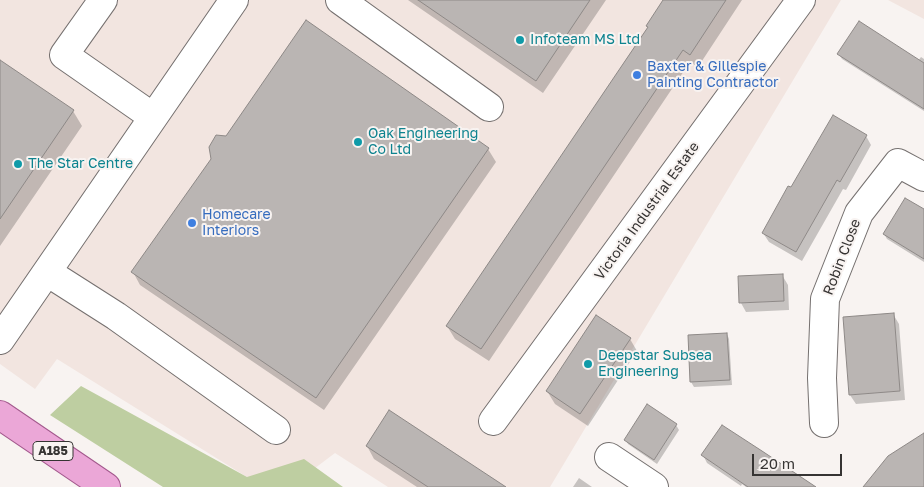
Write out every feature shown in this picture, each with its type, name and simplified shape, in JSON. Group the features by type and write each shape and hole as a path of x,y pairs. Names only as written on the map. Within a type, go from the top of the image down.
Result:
{"main road":[{"name":"A185","path":"0,414 106,487"}],"street":[{"path":"103,0 64,55 154,117"},
{"path":"0,340 234,0"},
{"path":"340,0 489,107"},
{"name":"Victoria Industrial Estate","path":"493,421 801,0"},
{"name":"Robin Close","path":"824,423 822,378 825,299 859,213 898,164 924,177"},
{"path":"47,272 116,316 276,430"},
{"path":"608,457 654,487"}],"shaded area":[{"path":"0,0 841,0 550,487 388,487 335,453 290,487 263,487 57,359 35,389 0,364"},
{"path":"888,0 924,0 924,19"}],"green space":[{"path":"81,386 247,477 304,459 343,487 163,487 50,415"}],"building":[{"name":"Infoteam MS Ltd","path":"418,0 590,0 536,81"},
{"path":"663,0 726,0 690,55 683,50 481,349 446,326 648,27 646,26"},
{"path":"306,20 489,148 316,398 131,272 211,159 209,147 216,135 226,136"},
{"path":"859,21 924,63 924,109 837,54"},
{"name":"The Star Centre","path":"0,60 74,110 0,219"},
{"path":"833,115 867,135 840,182 837,180 796,252 762,233 788,186 791,187"},
{"path":"905,198 924,209 924,259 883,234"},
{"path":"783,274 784,301 739,303 738,276"},
{"path":"894,313 900,391 849,395 843,317"},
{"name":"Deepstar Subsea Engineering","path":"596,315 631,338 580,414 546,391"},
{"path":"727,333 730,380 690,382 688,335"},
{"path":"647,404 677,424 654,460 624,440"},
{"path":"389,410 506,487 428,487 366,446"},
{"path":"722,425 816,487 748,487 701,455"},
{"path":"924,433 924,487 863,487 888,456"}],"place":[{"name":"Infoteam MS Ltd","path":"520,40"},
{"name":"Baxter & Gillespie Painting Contractor","path":"637,75"},
{"name":"Oak Engineering Co Ltd","path":"358,142"},
{"name":"The Star Centre","path":"18,164"},
{"name":"Homecare Interiors","path":"192,223"},
{"name":"Deepstar Subsea Engineering","path":"588,364"}]}
